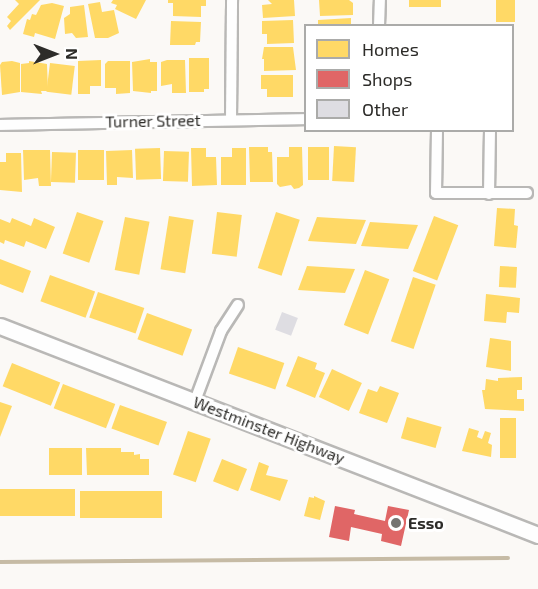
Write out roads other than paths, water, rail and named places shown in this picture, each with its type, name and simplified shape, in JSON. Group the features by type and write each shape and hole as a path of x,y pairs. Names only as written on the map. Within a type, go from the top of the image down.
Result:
{"main road":[{"name":"Westminster Highway","path":"0,326 538,535"}],"street":[{"path":"231,120 232,0"},
{"path":"379,24 380,0"},
{"name":"Turner Street","path":"0,124 304,119"},
{"path":"437,132 436,193 527,193"},
{"path":"489,194 490,132"},
{"path":"195,401 221,331 238,305"}],"waterway":[{"path":"0,562 508,558"}],"place":[{"name":"Esso","path":"396,523"}]}
